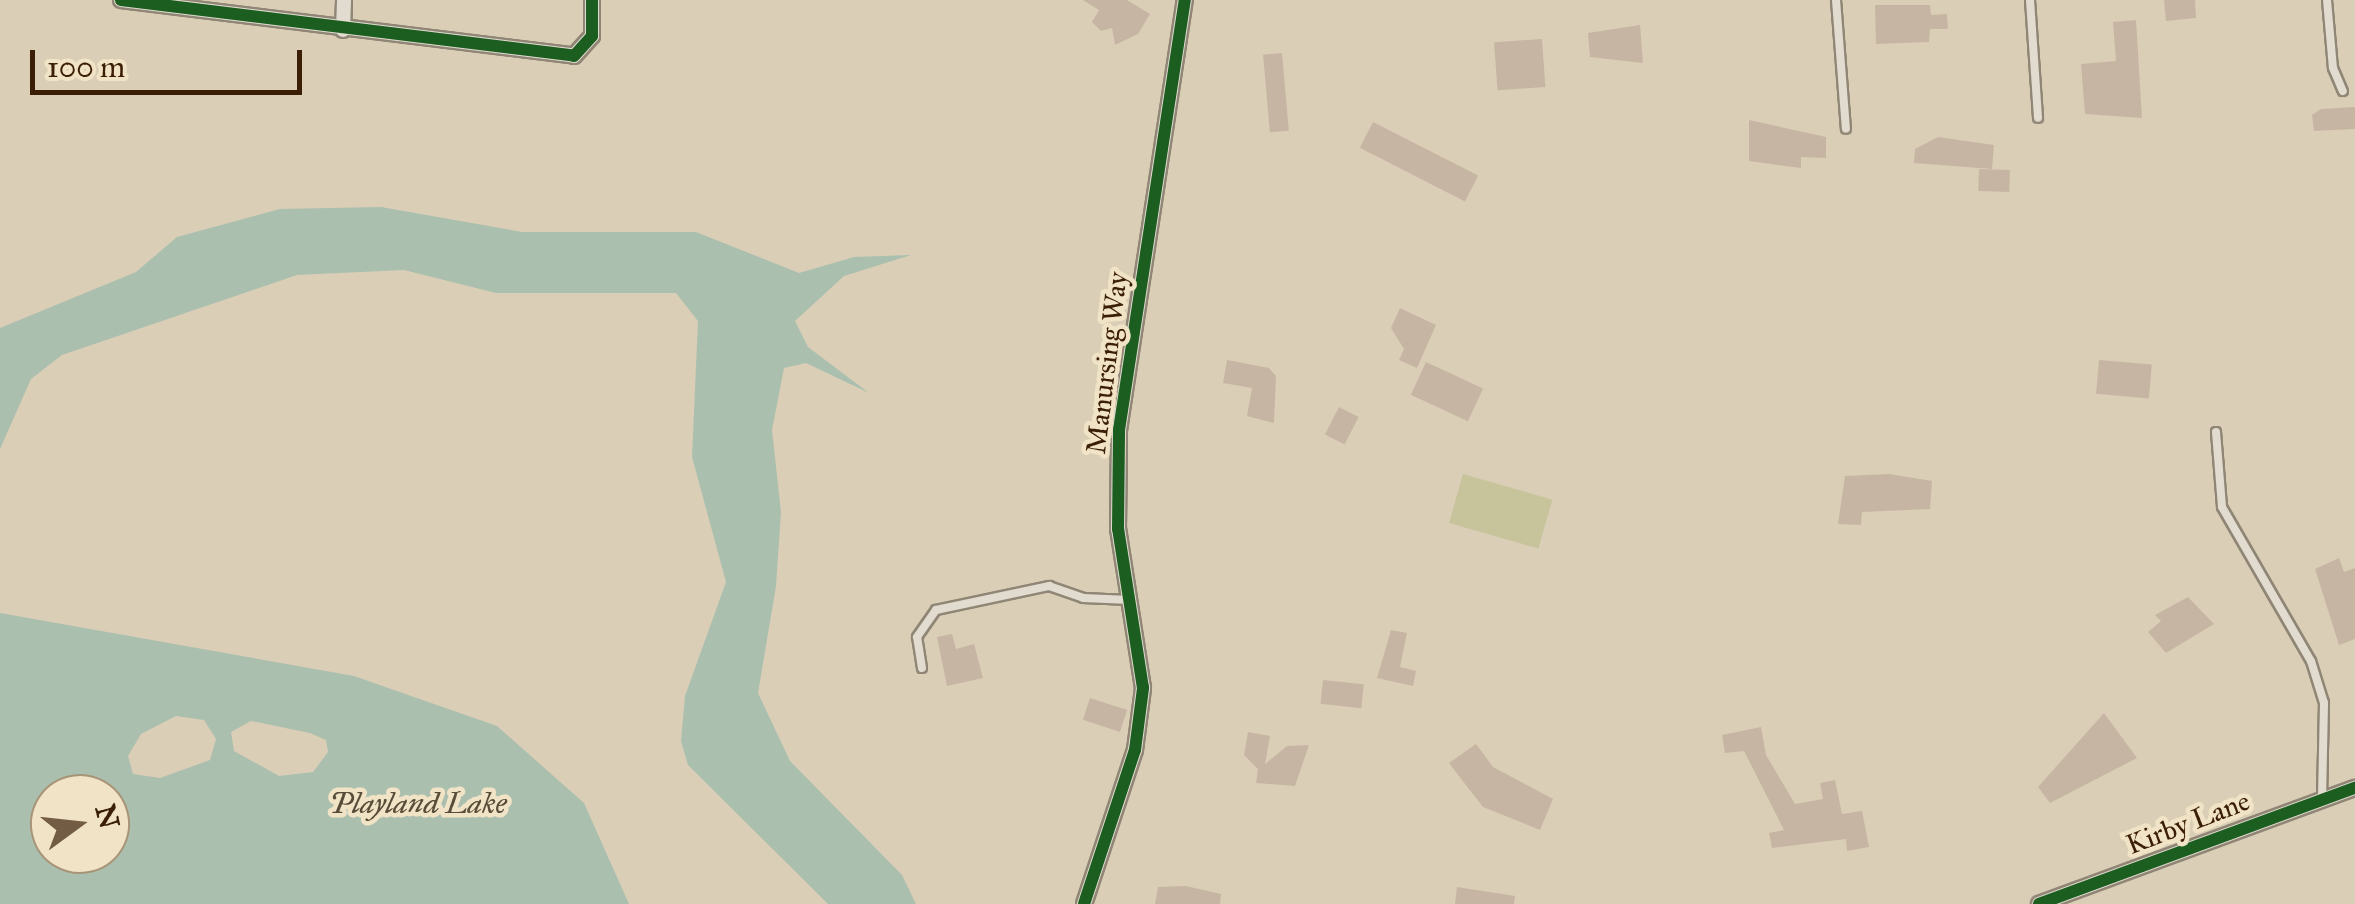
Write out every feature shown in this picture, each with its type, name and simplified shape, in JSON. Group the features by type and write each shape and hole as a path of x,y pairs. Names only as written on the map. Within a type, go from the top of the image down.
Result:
{"street":[{"path":"121,0 574,56 587,48 592,0"},
{"path":"344,0 344,30"},
{"name":"Manursing Way","path":"1084,904 1135,750 1143,688 1118,529 1119,430 1185,0"},
{"name":"Kirby Lane","path":"2039,904 2355,788"}],"lane":[{"path":"1836,0 1846,128"},
{"path":"2030,0 2038,118"},
{"path":"2327,0 2333,68 2343,90"},
{"path":"2216,432 2222,507 2312,662 2324,704 2322,800"},
{"path":"922,668 918,637 936,610 1049,586 1083,598 1130,600"}],"shaded area":[{"path":"1463,474 1552,500 1538,549 1449,523"}],"water":[{"path":"381,207 522,232 696,232 799,273 854,257 911,255 844,276 795,321 808,347 869,393 806,363 784,368 772,430 781,512 776,586 758,693 790,761 902,875 916,904 828,904 688,765 681,741 685,696 726,582 692,457 698,321 676,293 496,293 404,270 297,275 62,355 31,379 0,449 0,328 136,272 177,237 280,209"},
{"name":"Playland Lake","path":"0,613 354,676 497,726 584,803 629,904 0,904","holes":["176,716 204,720 216,739 210,760 160,778 133,774 128,756 141,734","251,721 310,733 326,740 328,752 313,772 279,776 234,751 231,732"]}],"building":[{"path":"1083,0 1127,0 1150,14 1138,34 1115,45 1112,28 1101,31 1092,22 1099,10"},
{"path":"2164,0 2195,0 2196,18 2166,21"},
{"path":"1875,5 1930,5 1931,15 1947,14 1948,29 1930,29 1929,42 1876,44"},
{"path":"2136,20 2142,118 2085,114 2081,64 2116,61 2113,22"},
{"path":"1640,25 1643,63 1590,57 1588,33"},
{"path":"1542,39 1545,87 1497,90 1494,42"},
{"path":"1282,53 1289,131 1270,132 1263,55"},
{"path":"2355,107 2355,129 2314,131 2312,115 2321,109"},
{"path":"1749,120 1826,137 1826,158 1801,157 1801,168 1749,161"},
{"path":"1373,122 1478,176 1465,201 1360,148"},
{"path":"1938,137 1994,145 1992,169 1914,163 1915,149"},
{"path":"1979,169 2010,170 2009,192 1978,191"},
{"path":"1400,308 1436,325 1417,368 1399,360 1404,349 1391,328"},
{"path":"1227,360 1269,368 1276,376 1274,423 1247,416 1252,388 1223,383"},
{"path":"2099,360 2152,365 2149,398 2096,394"},
{"path":"1426,362 1483,389 1468,421 1411,395"},
{"path":"1339,407 1359,417 1345,445 1325,435"},
{"path":"1889,474 1932,481 1930,509 1862,512 1861,525 1838,524 1845,476"},
{"path":"2339,558 2344,572 2355,568 2355,639 2339,645 2315,569"},
{"path":"2188,597 2214,624 2166,653 2148,632 2161,621 2155,615"},
{"path":"1391,630 1407,633 1400,667 1416,671 1413,686 1377,678"},
{"path":"952,634 956,649 974,644 983,678 947,686 937,637"},
{"path":"1323,680 1364,684 1361,708 1320,704"},
{"path":"1090,698 1127,710 1120,732 1083,720"},
{"path":"2104,713 2137,758 2050,803 2038,787"},
{"path":"1761,727 1766,755 1795,804 1823,799 1820,783 1835,780 1842,814 1862,811 1869,847 1847,851 1846,839 1772,848 1769,833 1784,830 1744,751 1725,753 1722,735"},
{"path":"1248,732 1270,736 1265,764 1287,746 1309,745 1295,786 1256,783 1258,769 1244,755"},
{"path":"1476,744 1493,767 1553,799 1540,830 1483,807 1449,763"},
{"path":"1186,886 1221,894 1220,904 1155,904 1158,887"},
{"path":"1457,887 1515,896 1514,904 1455,904"}],"cycle path":[{"path":"121,0 574,56 592,36 592,0"},
{"path":"1084,904 1135,750 1143,688 1118,529 1119,430 1185,0"},
{"path":"2039,904 2355,788"}]}
